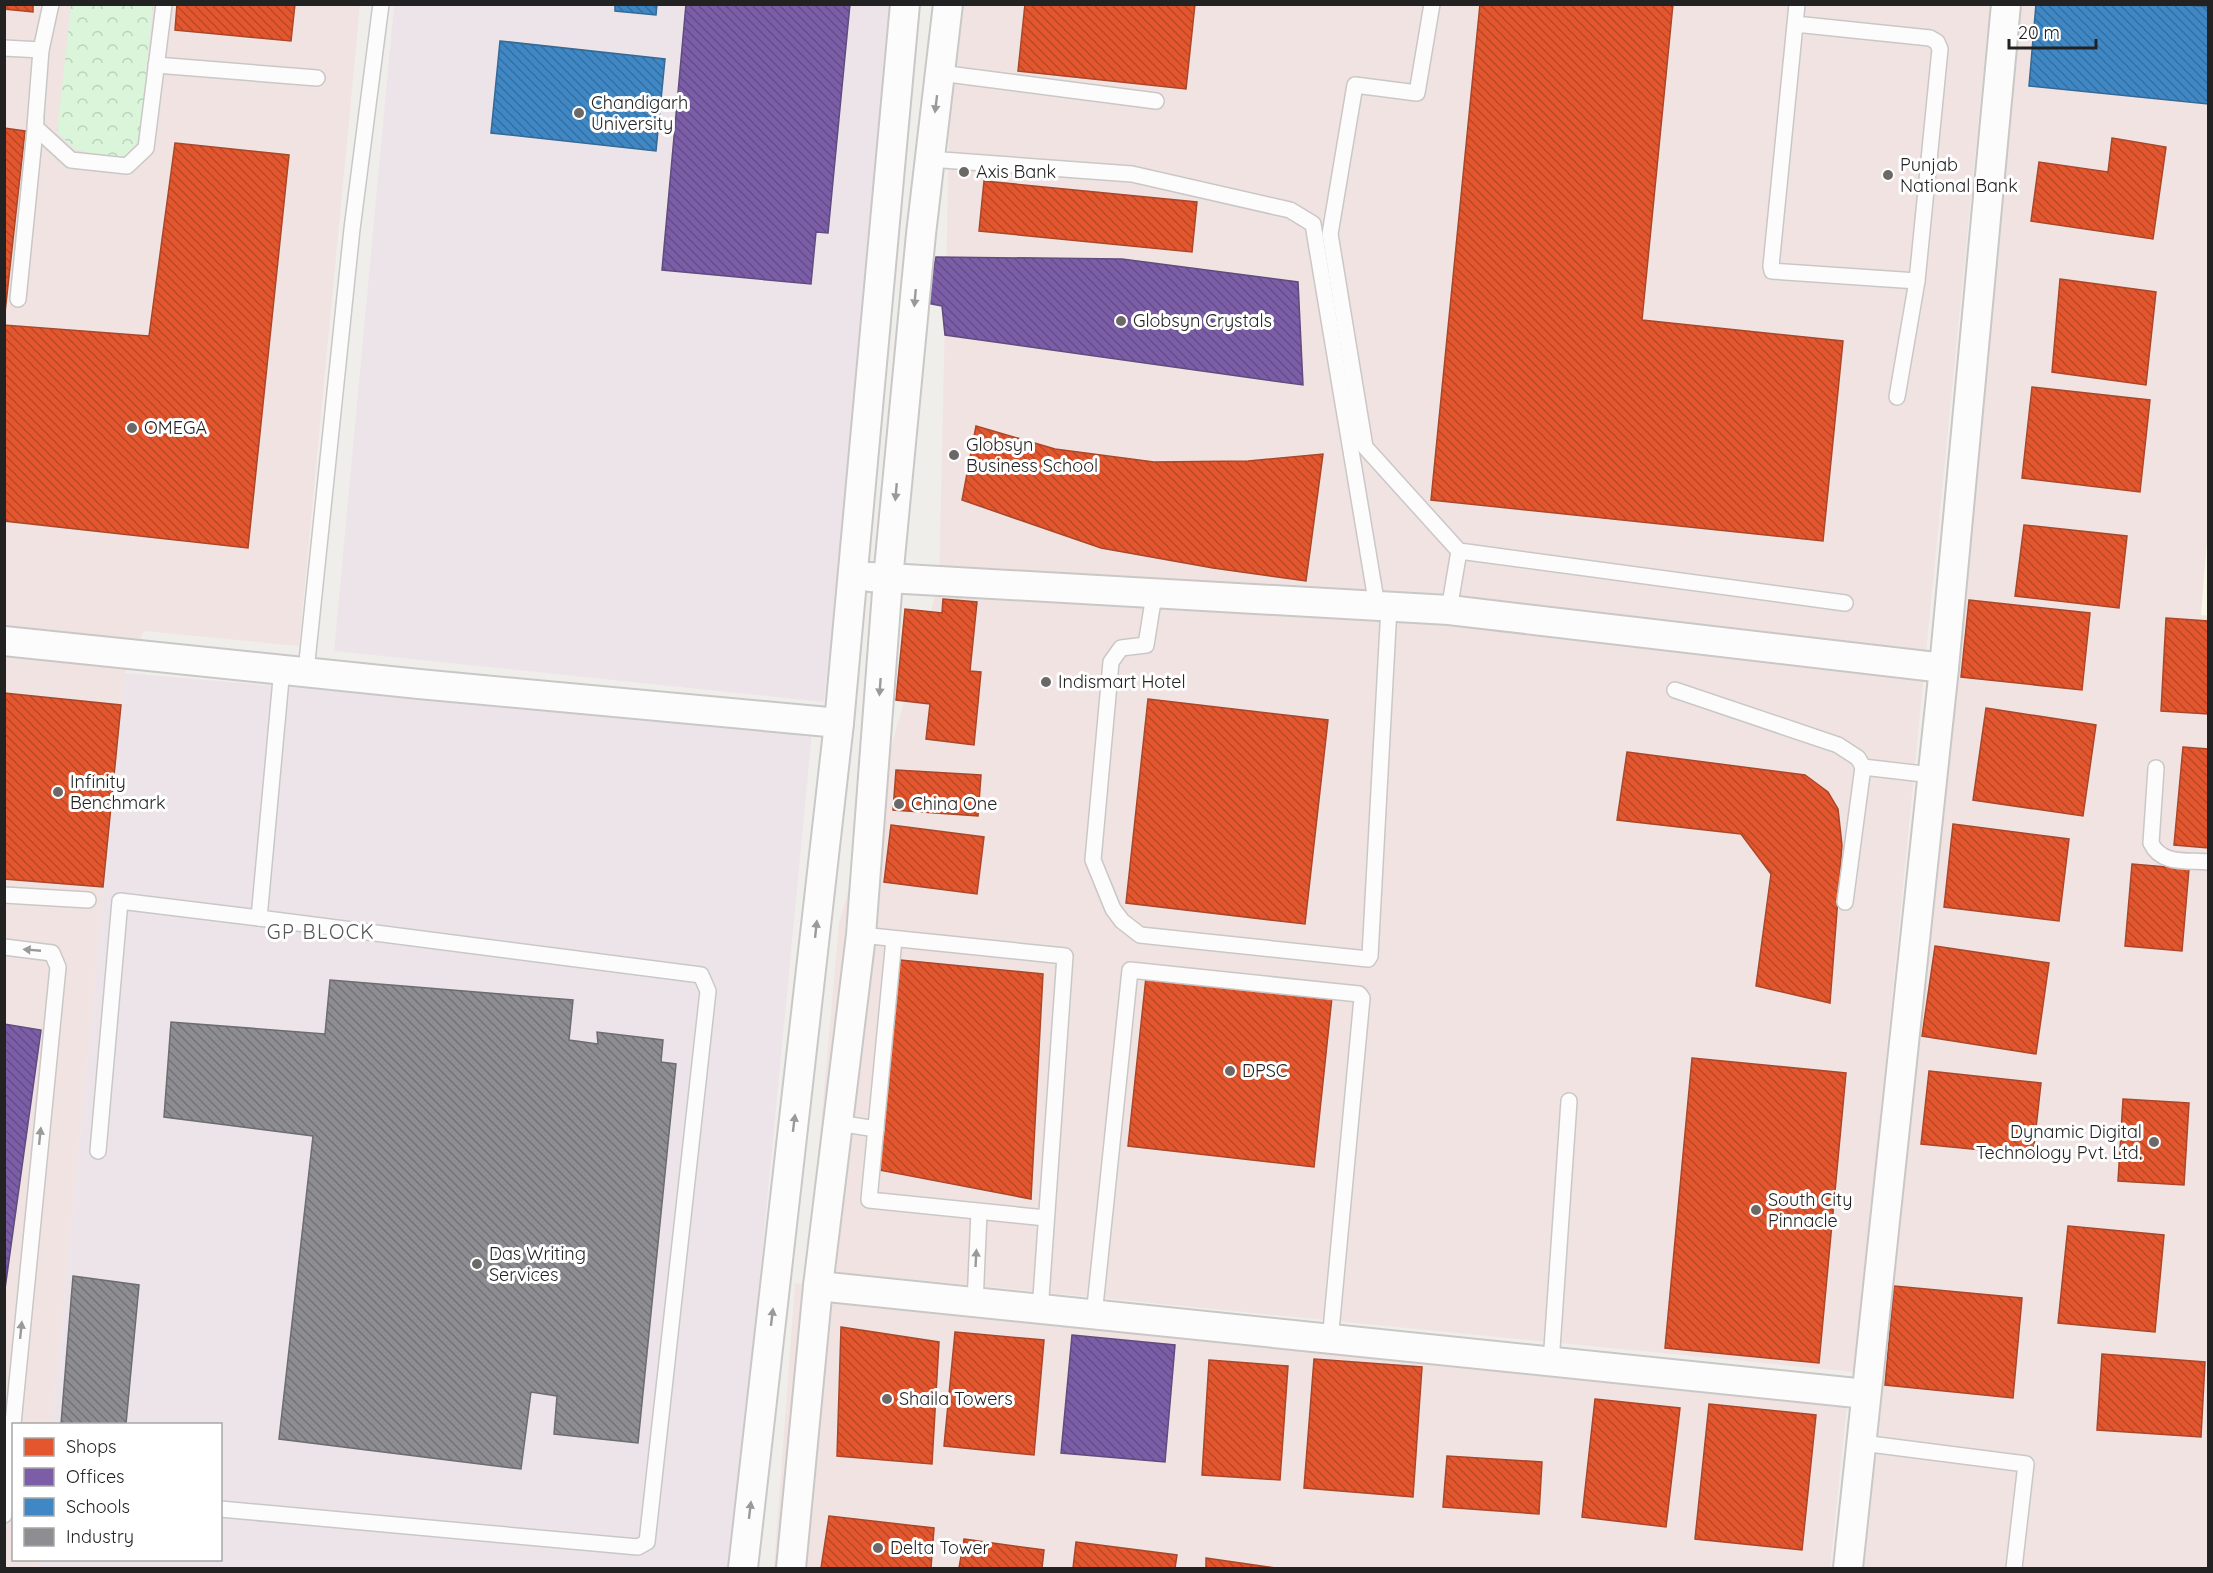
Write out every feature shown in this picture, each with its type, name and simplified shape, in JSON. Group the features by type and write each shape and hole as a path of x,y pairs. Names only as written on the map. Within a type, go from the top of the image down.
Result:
{"street":[{"path":"743,1569 839,723 906,4"},
{"path":"790,1569 818,1286 861,935 888,579 929,159 948,4"},
{"path":"1848,1569 1944,668 2006,4"},
{"path":"854,576 1154,595 1449,610 1944,668"},
{"path":"4,641 294,669 431,685 839,723"},
{"path":"818,1286 1330,1341 1866,1394"}],"lane":[{"path":"18,298 41,50 51,4"},
{"path":"36,117 35,127 71,160 127,166 146,148 164,4"},
{"path":"259,918 381,4"},
{"path":"1432,4 1417,93 1355,85 1330,234 1365,447 1459,551 1845,603"},
{"path":"1797,4 1772,271 1917,281"},
{"path":"1795,24 1930,38 1937,42 1940,49 1917,281 1897,396"},
{"path":"4,48 41,50"},
{"path":"156,66 317,78"},
{"path":"940,73 1156,101"},
{"path":"929,159 1132,174 1290,210 1313,224 1383,607 1370,956 1368,959 1140,935 1122,921 1113,909 1093,860 1111,662 1121,648 1146,645 1154,595"},
{"path":"1449,610 1459,551"},
{"path":"1675,690 1838,745 1858,758 1863,767 1845,902"},
{"path":"1863,767 1932,775"},
{"path":"2156,768 2151,843 2155,852 2164,858 2208,862"},
{"path":"4,895 88,900"},
{"path":"98,1151 120,902 701,975 708,991 647,1542 638,1547 222,1509"},
{"path":"861,935 1065,956 1040,1311"},
{"path":"894,939 869,1200 1046,1218"},
{"path":"4,947 52,953 58,967 11,1352 4,1515"},
{"path":"1094,1316 1130,970 1359,994 1362,998 1330,1341"},
{"path":"1551,1363 1569,1101"},
{"path":"838,1124 876,1129"},
{"path":"975,1304 979,1212"},
{"path":"1862,1443 2026,1464 2014,1569"}],"shaded area":[{"path":"5,5 360,5 299,646 144,631 125,673 52,1423 12,1423 12,1561 40,1561 39,1568 5,1568"},
{"path":"394,5 902,5 824,702 334,651"},
{"path":"952,5 1990,5 1855,1372 808,1269 839,923 939,583"},
{"path":"2018,5 2208,5 2208,1568 1855,1568"},
{"path":"2208,527 2208,616 2201,615"},
{"path":"125,673 812,732 732,1568 39,1568 40,1561 222,1561 222,1423 52,1423"},
{"path":"795,1283 1847,1405 1830,1568 774,1568"}],"green space":[{"path":"71,5 153,5 139,140 121,161 75,149 57,132"}],"building: Shops":[{"path":"4,4 33,4 33,12 4,9"},
{"path":"177,4 295,4 291,41 175,30"},
{"path":"1025,4 1195,4 1186,89 1018,71"},
{"path":"1480,4 1673,4 1642,320 1843,341 1823,541 1431,500"},
{"path":"4,128 25,131 4,322"},
{"path":"2112,138 2166,147 2153,239 2031,221 2039,162 2108,172"},
{"name":"OMEGA","path":"175,143 289,155 248,548 4,521 4,325 149,336"},
{"path":"984,181 1197,202 1192,252 979,231"},
{"path":"2060,279 2156,292 2146,385 2052,372"},
{"path":"2032,387 2150,400 2140,492 2022,478"},
{"path":"976,426 1055,449 1154,462 1248,461 1323,454 1306,581 1213,568 1101,548 962,500"},
{"path":"2024,525 2127,536 2119,608 2015,596"},
{"path":"943,599 977,602 970,671 981,672 974,745 926,739 930,704 896,700 905,609 942,613"},
{"path":"1969,600 2090,613 2082,690 1961,677"},
{"path":"2166,618 2208,621 2208,714 2161,711"},
{"name":"Infinity Benchmark","path":"4,693 121,705 103,887 4,879"},
{"path":"1148,699 1328,720 1305,924 1126,903"},
{"path":"1986,708 2096,725 2083,816 1973,800"},
{"path":"2183,747 2208,749 2208,848 2174,845"},
{"path":"1627,752 1805,775 1828,792 1838,809 1842,845 1830,1003 1756,986 1771,874 1741,834 1617,820"},
{"path":"896,770 981,775 978,816 893,810"},
{"path":"1953,824 2069,839 2059,921 1944,907"},
{"path":"891,825 984,837 977,894 884,882"},
{"path":"2132,864 2189,869 2182,951 2125,946"},
{"path":"1935,946 2049,963 2036,1054 1922,1036"},
{"path":"900,960 1043,974 1031,1199 879,1170"},
{"name":"DPSC","path":"1146,977 1332,997 1314,1167 1128,1146"},
{"name":"South City Pinnacle","path":"1692,1058 1846,1073 1819,1363 1665,1348"},
{"path":"1929,1071 2041,1083 2033,1155 1921,1144"},
{"name":"Dynamic Digital Technology Pvt. Ltd.","path":"2123,1099 2189,1103 2184,1185 2118,1181"},
{"path":"2068,1226 2164,1235 2155,1332 2058,1323"},
{"path":"1894,1286 2022,1298 2013,1398 1885,1385"},
{"name":"Shaila Towers","path":"841,1327 939,1342 932,1464 837,1456"},
{"path":"955,1332 1044,1340 1034,1455 944,1446"},
{"path":"2102,1354 2205,1362 2201,1437 2097,1430"},
{"path":"1314,1359 1422,1367 1413,1497 1304,1488"},
{"path":"1209,1360 1288,1366 1280,1480 1202,1475"},
{"path":"1595,1399 1680,1408 1666,1527 1582,1517"},
{"path":"1709,1404 1816,1415 1802,1550 1695,1539"},
{"path":"1447,1456 1542,1462 1539,1514 1443,1507"},
{"name":"Delta Tower","path":"829,1516 934,1528 931,1568 821,1568"},
{"path":"964,1539 1044,1550 1042,1568 959,1568"},
{"path":"1076,1542 1177,1555 1175,1568 1073,1568"},
{"path":"1206,1558 1276,1568 1206,1568"}],"building: Offices":[{"path":"686,4 850,4 828,233 816,232 811,284 662,270"},
{"name":"Globsyn Crystals","path":"936,257 1122,259 1298,282 1303,385 945,335 942,306 926,303"},
{"path":"4,1024 41,1030 4,1296"},
{"path":"1072,1335 1175,1345 1165,1462 1061,1453"}],"building: Schools":[{"path":"615,4 657,4 656,15 615,11"},
{"path":"2036,4 2179,4 2208,7 2208,104 2029,86"},
{"path":"500,41 665,59 656,151 491,133"}],"building: Industry":[{"name":"Das Writing Services","path":"330,980 573,1000 569,1040 598,1044 597,1032 663,1040 661,1062 676,1064 638,1443 554,1434 557,1396 531,1392 521,1469 279,1439 313,1136 164,1117 171,1022 325,1034"},
{"path":"73,1276 139,1285 126,1423 61,1423"}],"place":[{"name":"Chandigarh University","path":"579,113"},
{"name":"Axis Bank","path":"964,172"},
{"name":"Punjab National Bank","path":"1888,175"},
{"name":"Globsyn Crystals","path":"1121,321"},
{"name":"OMEGA","path":"132,428"},
{"name":"Globsyn Business School","path":"954,455"},
{"name":"Indismart Hotel","path":"1046,682"},
{"name":"Infinity Benchmark","path":"58,792"},
{"name":"China One","path":"899,804"},
{"name":"DPSC","path":"1230,1071"},
{"name":"Dynamic Digital Technology Pvt. Ltd.","path":"2154,1142"},
{"name":"South City Pinnacle","path":"1756,1210"},
{"name":"Das Writing Services","path":"477,1264"},
{"name":"Shaila Towers","path":"887,1399"},
{"name":"Delta Tower","path":"878,1548"}],"district":[{"name":"GP BLOCK","path":"321,932"}]}
